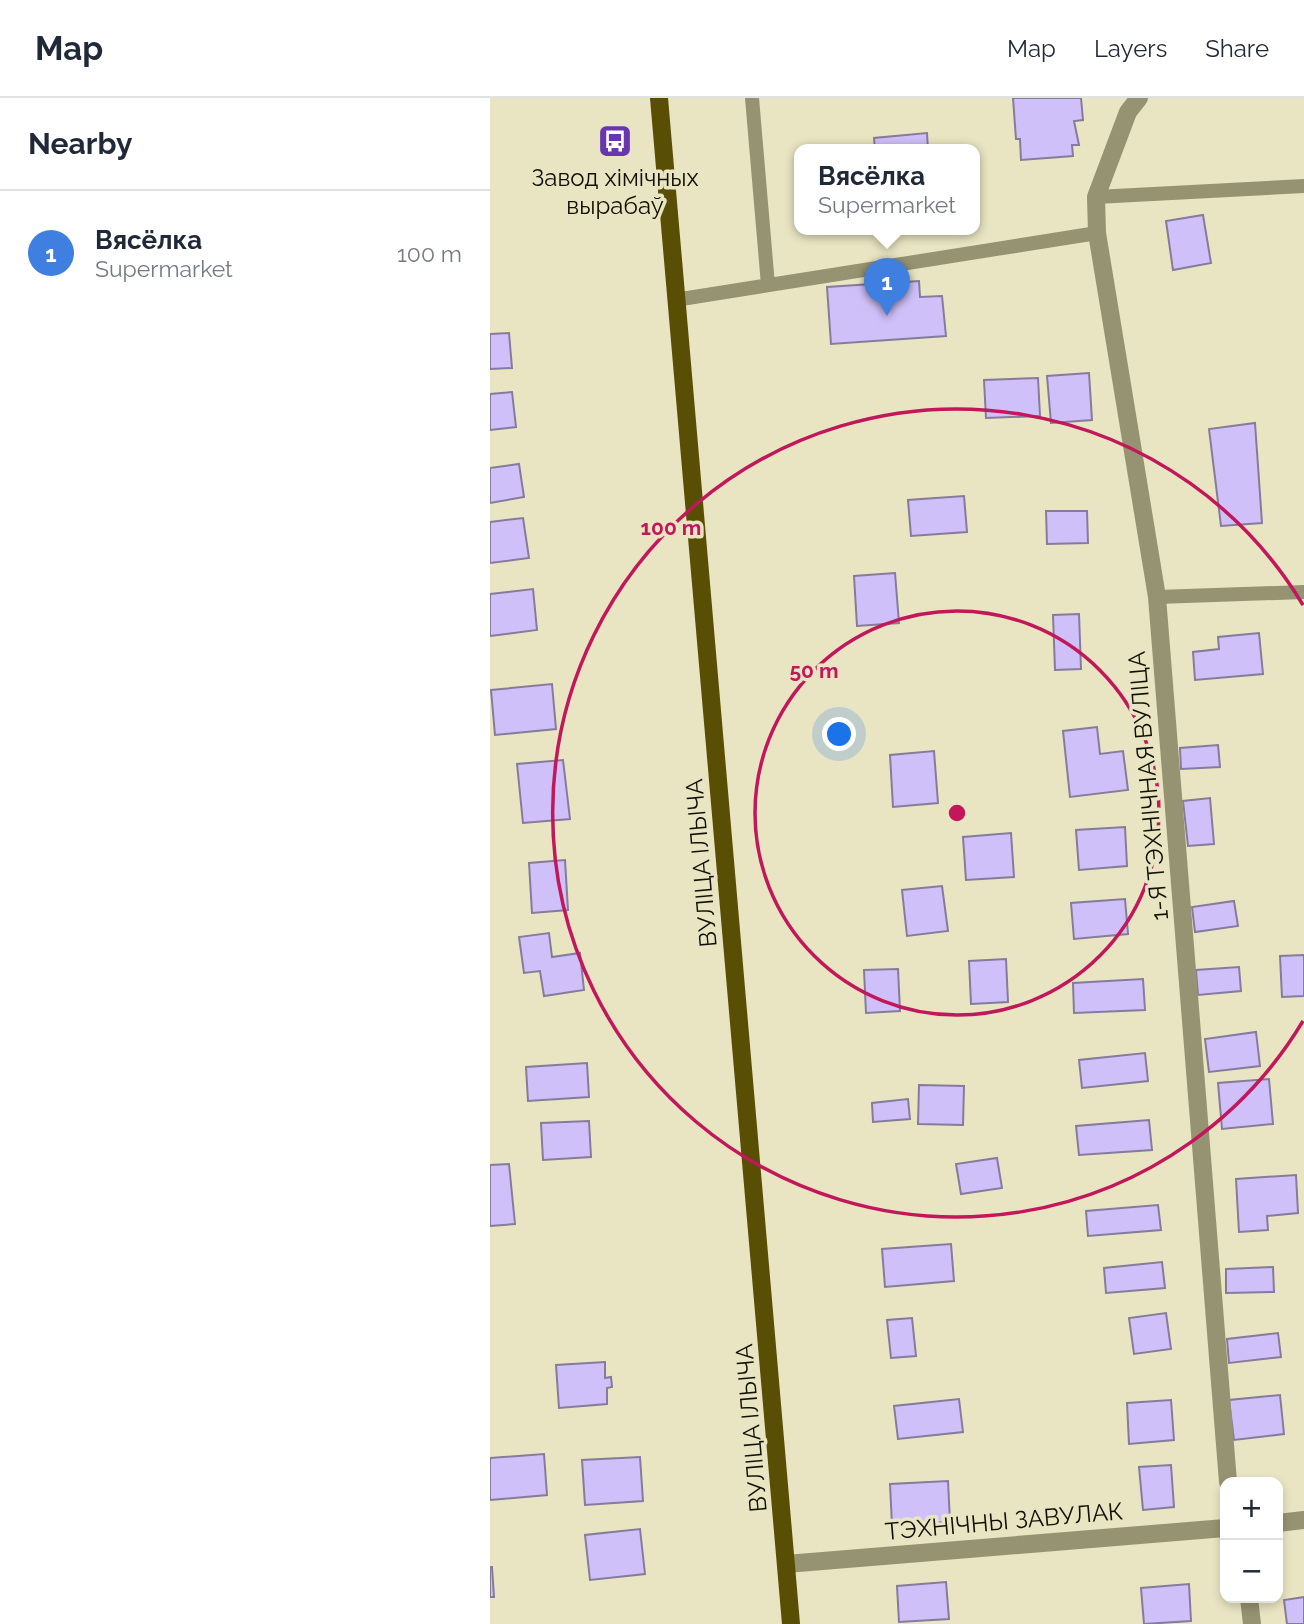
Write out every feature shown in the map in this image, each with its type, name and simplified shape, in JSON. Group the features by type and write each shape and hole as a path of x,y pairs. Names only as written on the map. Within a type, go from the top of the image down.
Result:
{"main road":[{"name":"ВУЛІЦА ІЛЬІЧА","path":"659,98 791,1624"}],"street":[{"name":"1-Я ТЭХНІЧНАЯ ВУЛІЦА","path":"1139,98 1128,112 1096,197 1097,233 1157,597 1228,1477"},
{"path":"1283,1522 1304,1520"},
{"name":"ТЭХНІЧНЫ ЗАВУЛАК","path":"786,1564 1220,1528"},
{"path":"1250,1603 1252,1624"}],"lane":[{"path":"752,98 768,285"},
{"path":"1096,197 1304,186"},
{"path":"676,300 1097,233"},
{"path":"1157,597 1304,592"}],"building":[{"path":"1013,98 1081,98 1083,120 1074,121 1079,145 1072,145 1073,156 1021,160 1020,139 1016,139"},
{"path":"927,133 928,144 874,144 874,138"},
{"path":"1203,215 1211,263 1173,270 1166,221"},
{"path":"919,281 920,297 942,296 946,336 831,344 827,287"},
{"path":"509,333 512,368 490,369 490,334"},
{"path":"1089,373 1092,420 1051,423 1047,376"},
{"path":"1038,378 1040,416 986,418 984,380"},
{"path":"512,392 516,427 490,430 490,394"},
{"path":"1255,423 1262,523 1221,526 1209,429"},
{"path":"519,464 524,497 490,503 490,468"},
{"path":"964,496 967,532 911,536 908,500"},
{"path":"1046,511 1087,511 1088,543 1047,544"},
{"path":"523,518 529,558 490,563 490,522"},
{"path":"895,573 899,623 857,626 854,576"},
{"path":"533,589 537,630 490,636 490,594"},
{"path":"1079,614 1081,669 1055,670 1053,615"},
{"path":"1259,633 1263,674 1195,680 1193,652 1219,649 1218,637"},
{"path":"552,684 556,729 495,735 491,690"},
{"path":"1097,727 1100,754 1123,751 1128,790 1070,797 1063,731"},
{"path":"1218,745 1220,767 1181,769 1180,748"},
{"path":"934,751 938,803 893,807 890,755"},
{"path":"563,760 570,819 523,823 517,764"},
{"path":"1210,798 1214,844 1188,846 1183,801"},
{"path":"1125,827 1127,866 1079,870 1076,830"},
{"path":"1011,833 1014,877 966,880 963,837"},
{"path":"565,860 568,910 532,913 529,863"},
{"path":"942,886 948,931 907,936 902,890"},
{"path":"1125,899 1128,934 1074,939 1071,903"},
{"path":"1234,901 1238,926 1195,932 1192,907"},
{"path":"549,933 552,957 580,953 584,990 544,996 540,971 524,973 519,937"},
{"path":"1304,955 1304,996 1282,997 1280,956"},
{"path":"1006,959 1008,1002 971,1004 969,961"},
{"path":"1239,967 1241,991 1198,995 1196,970"},
{"path":"898,969 900,1011 866,1013 864,970"},
{"path":"1143,979 1145,1010 1074,1013 1073,983"},
{"path":"1256,1032 1260,1066 1209,1072 1205,1039"},
{"path":"1145,1053 1148,1081 1082,1088 1079,1060"},
{"path":"587,1063 589,1097 528,1101 526,1067"},
{"path":"1269,1079 1273,1124 1222,1129 1218,1083"},
{"path":"919,1085 964,1086 963,1125 918,1124"},
{"path":"908,1099 910,1119 873,1122 872,1103"},
{"path":"1149,1120 1152,1150 1079,1155 1076,1126"},
{"path":"589,1121 591,1157 543,1160 541,1123"},
{"path":"997,1158 1002,1188 961,1194 956,1164"},
{"path":"509,1164 515,1224 490,1226 490,1165"},
{"path":"1296,1175 1298,1213 1267,1216 1268,1230 1239,1232 1236,1179"},
{"path":"1158,1205 1161,1230 1088,1236 1086,1211"},
{"path":"951,1244 954,1281 885,1287 882,1249"},
{"path":"1162,1262 1165,1288 1106,1293 1104,1268"},
{"path":"1273,1267 1274,1292 1226,1293 1226,1269"},
{"path":"1166,1313 1171,1349 1134,1354 1129,1318"},
{"path":"912,1318 916,1356 891,1358 887,1320"},
{"path":"1278,1333 1281,1357 1229,1363 1227,1339"},
{"path":"605,1362 605,1378 611,1377 612,1387 607,1388 607,1404 559,1408 556,1365"},
{"path":"1280,1395 1284,1434 1234,1440 1229,1400"},
{"path":"959,1399 963,1432 898,1439 894,1406"},
{"path":"1171,1400 1174,1440 1129,1444 1127,1403"},
{"path":"544,1454 547,1495 490,1500 490,1458"},
{"path":"640,1457 643,1501 585,1505 582,1460"},
{"path":"1171,1465 1174,1507 1143,1510 1139,1467"},
{"path":"948,1481 950,1522 892,1525 890,1484"},
{"path":"640,1529 645,1574 590,1580 585,1535"},
{"path":"492,1567 494,1597 490,1597"},
{"path":"946,1582 949,1619 899,1622 897,1586"},
{"path":"1189,1584 1191,1621 1144,1624 1141,1588"},
{"path":"1304,1597 1304,1624 1287,1624 1284,1600"}],"place":[{"name":"Завод хімічных вырабаў","path":"615,141"},
{"name":"Вясёлка","path":"887,316"}]}
